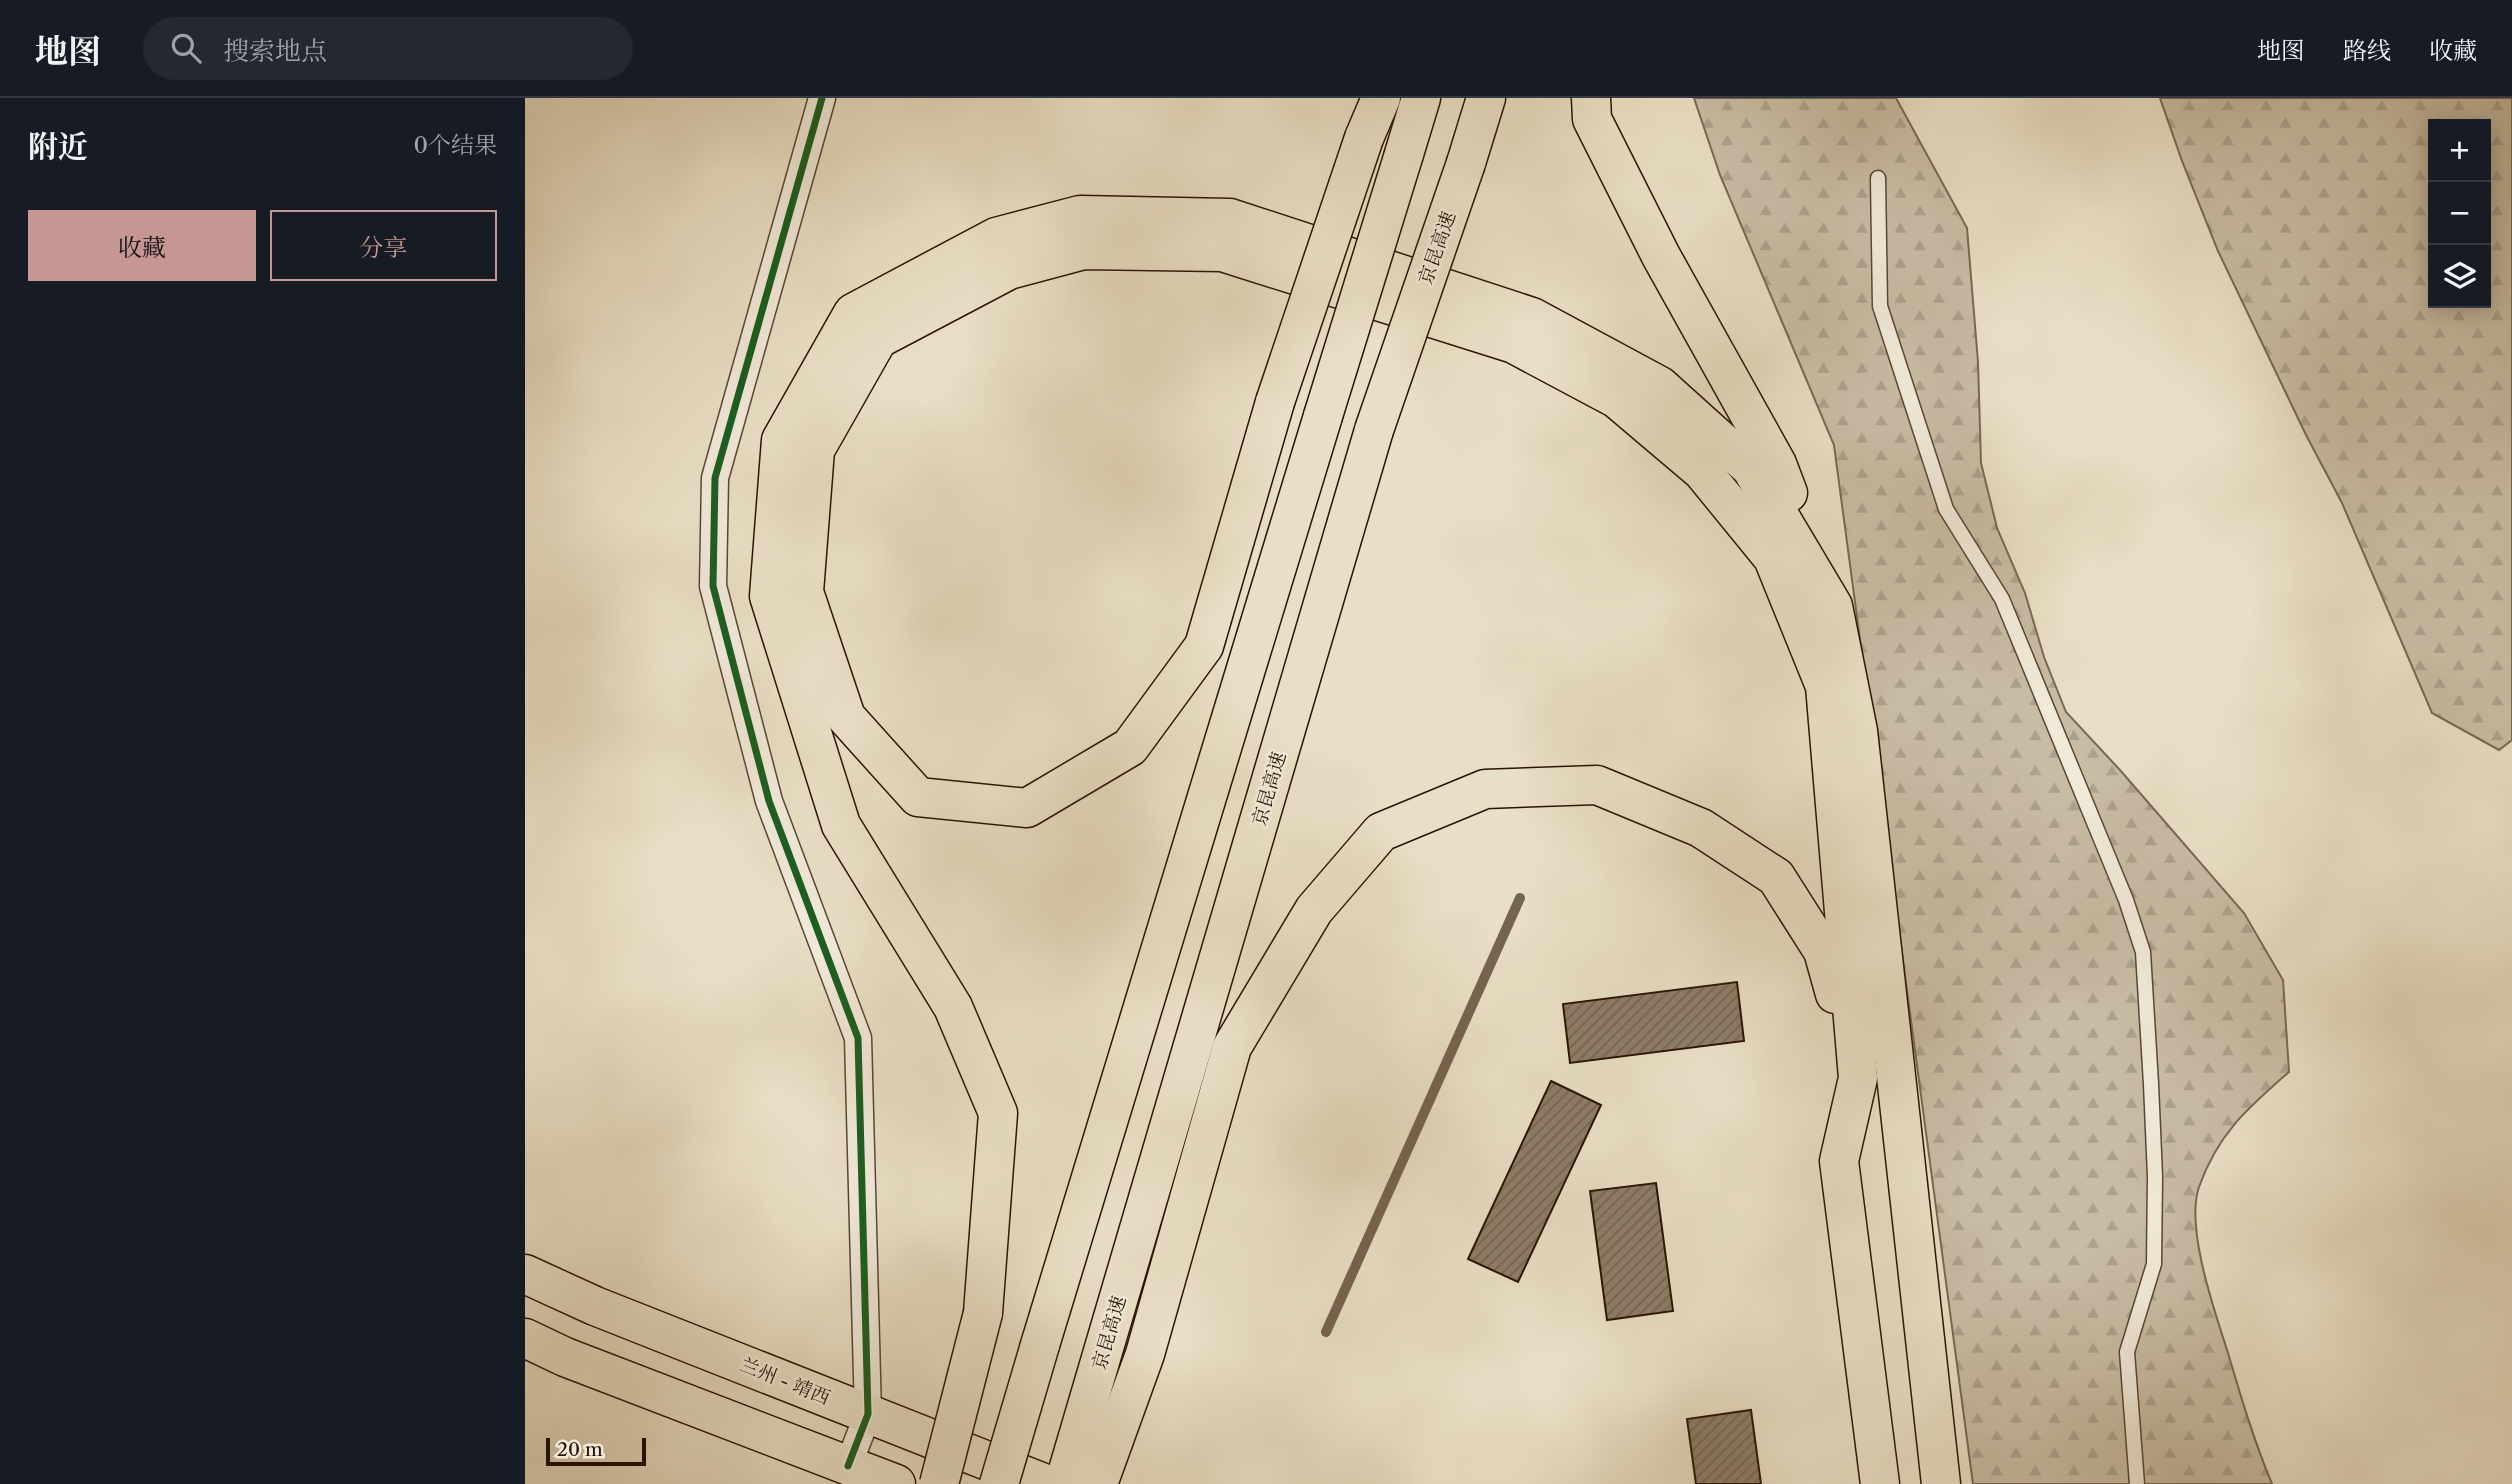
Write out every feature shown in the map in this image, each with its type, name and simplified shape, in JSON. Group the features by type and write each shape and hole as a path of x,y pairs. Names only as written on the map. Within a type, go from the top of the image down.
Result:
{"highway":[{"path":"1381,98 1364,138 1275,401 1204,646 1130,747 1027,808 918,797 846,717 804,592 815,450 878,339 1009,270 1084,250 1222,253 1514,344 1618,399 1702,471 1773,558 1825,686 1858,1078 1839,1161 1880,1484"},
{"path":"999,1484 1421,98"},
{"name":"京昆高速","path":"1064,1484 1374,430 1486,98"},
{"path":"1591,98 1592,119 1604,144 1661,256 1777,464 1833,606 1858,731 1941,1484"},
{"path":"939,1484 983,1313 998,1113 953,1007 841,825 769,596 781,440 853,313 996,237 1080,215 1230,218 1532,317 1660,386 1751,468 1833,606"},
{"path":"1098,1484 1145,1354 1232,1047 1314,910 1381,832 1485,789 1597,785 1701,828 1776,877 1823,951 1858,1078"},
{"name":"兰州 - 靖西","path":"525,1274 595,1306 1046,1484"},
{"path":"525,1338 565,1357 895,1484"}],"street":[{"path":"822,98 715,478 713,586 769,801 858,1038 868,1414 848,1466"}],"lane":[{"path":"1878,178 1880,306 1946,509 2002,599 2126,900 2143,952 2151,1084 2154,1264 2127,1352 2137,1484"}],"green space":[{"path":"1694,98 1896,98 1967,228 1978,362 1981,463 1997,528 2025,593 2044,657 2066,712 2244,913 2283,980 2289,1072 2248,1110 2225,1136 2207,1168 2196,1204 2199,1247 2209,1293 2248,1419 2272,1484 1973,1484 1834,445 1720,175"},
{"path":"2160,98 2512,98 2512,740 2499,750 2432,713 2342,503 2306,435 2218,251"}],"building":[{"path":"1737,982 1744,1041 1570,1063 1563,1004"},
{"path":"1551,1081 1601,1105 1518,1282 1468,1259"},
{"path":"1656,1183 1673,1311 1607,1320 1590,1191"},
{"path":"1751,1410 1761,1484 1696,1484 1687,1419"}],"waterway":[{"path":"1326,1332 1520,898"}],"cycle path":[{"path":"822,98 715,478 713,586 769,801 858,1038 868,1414 848,1466"}]}
